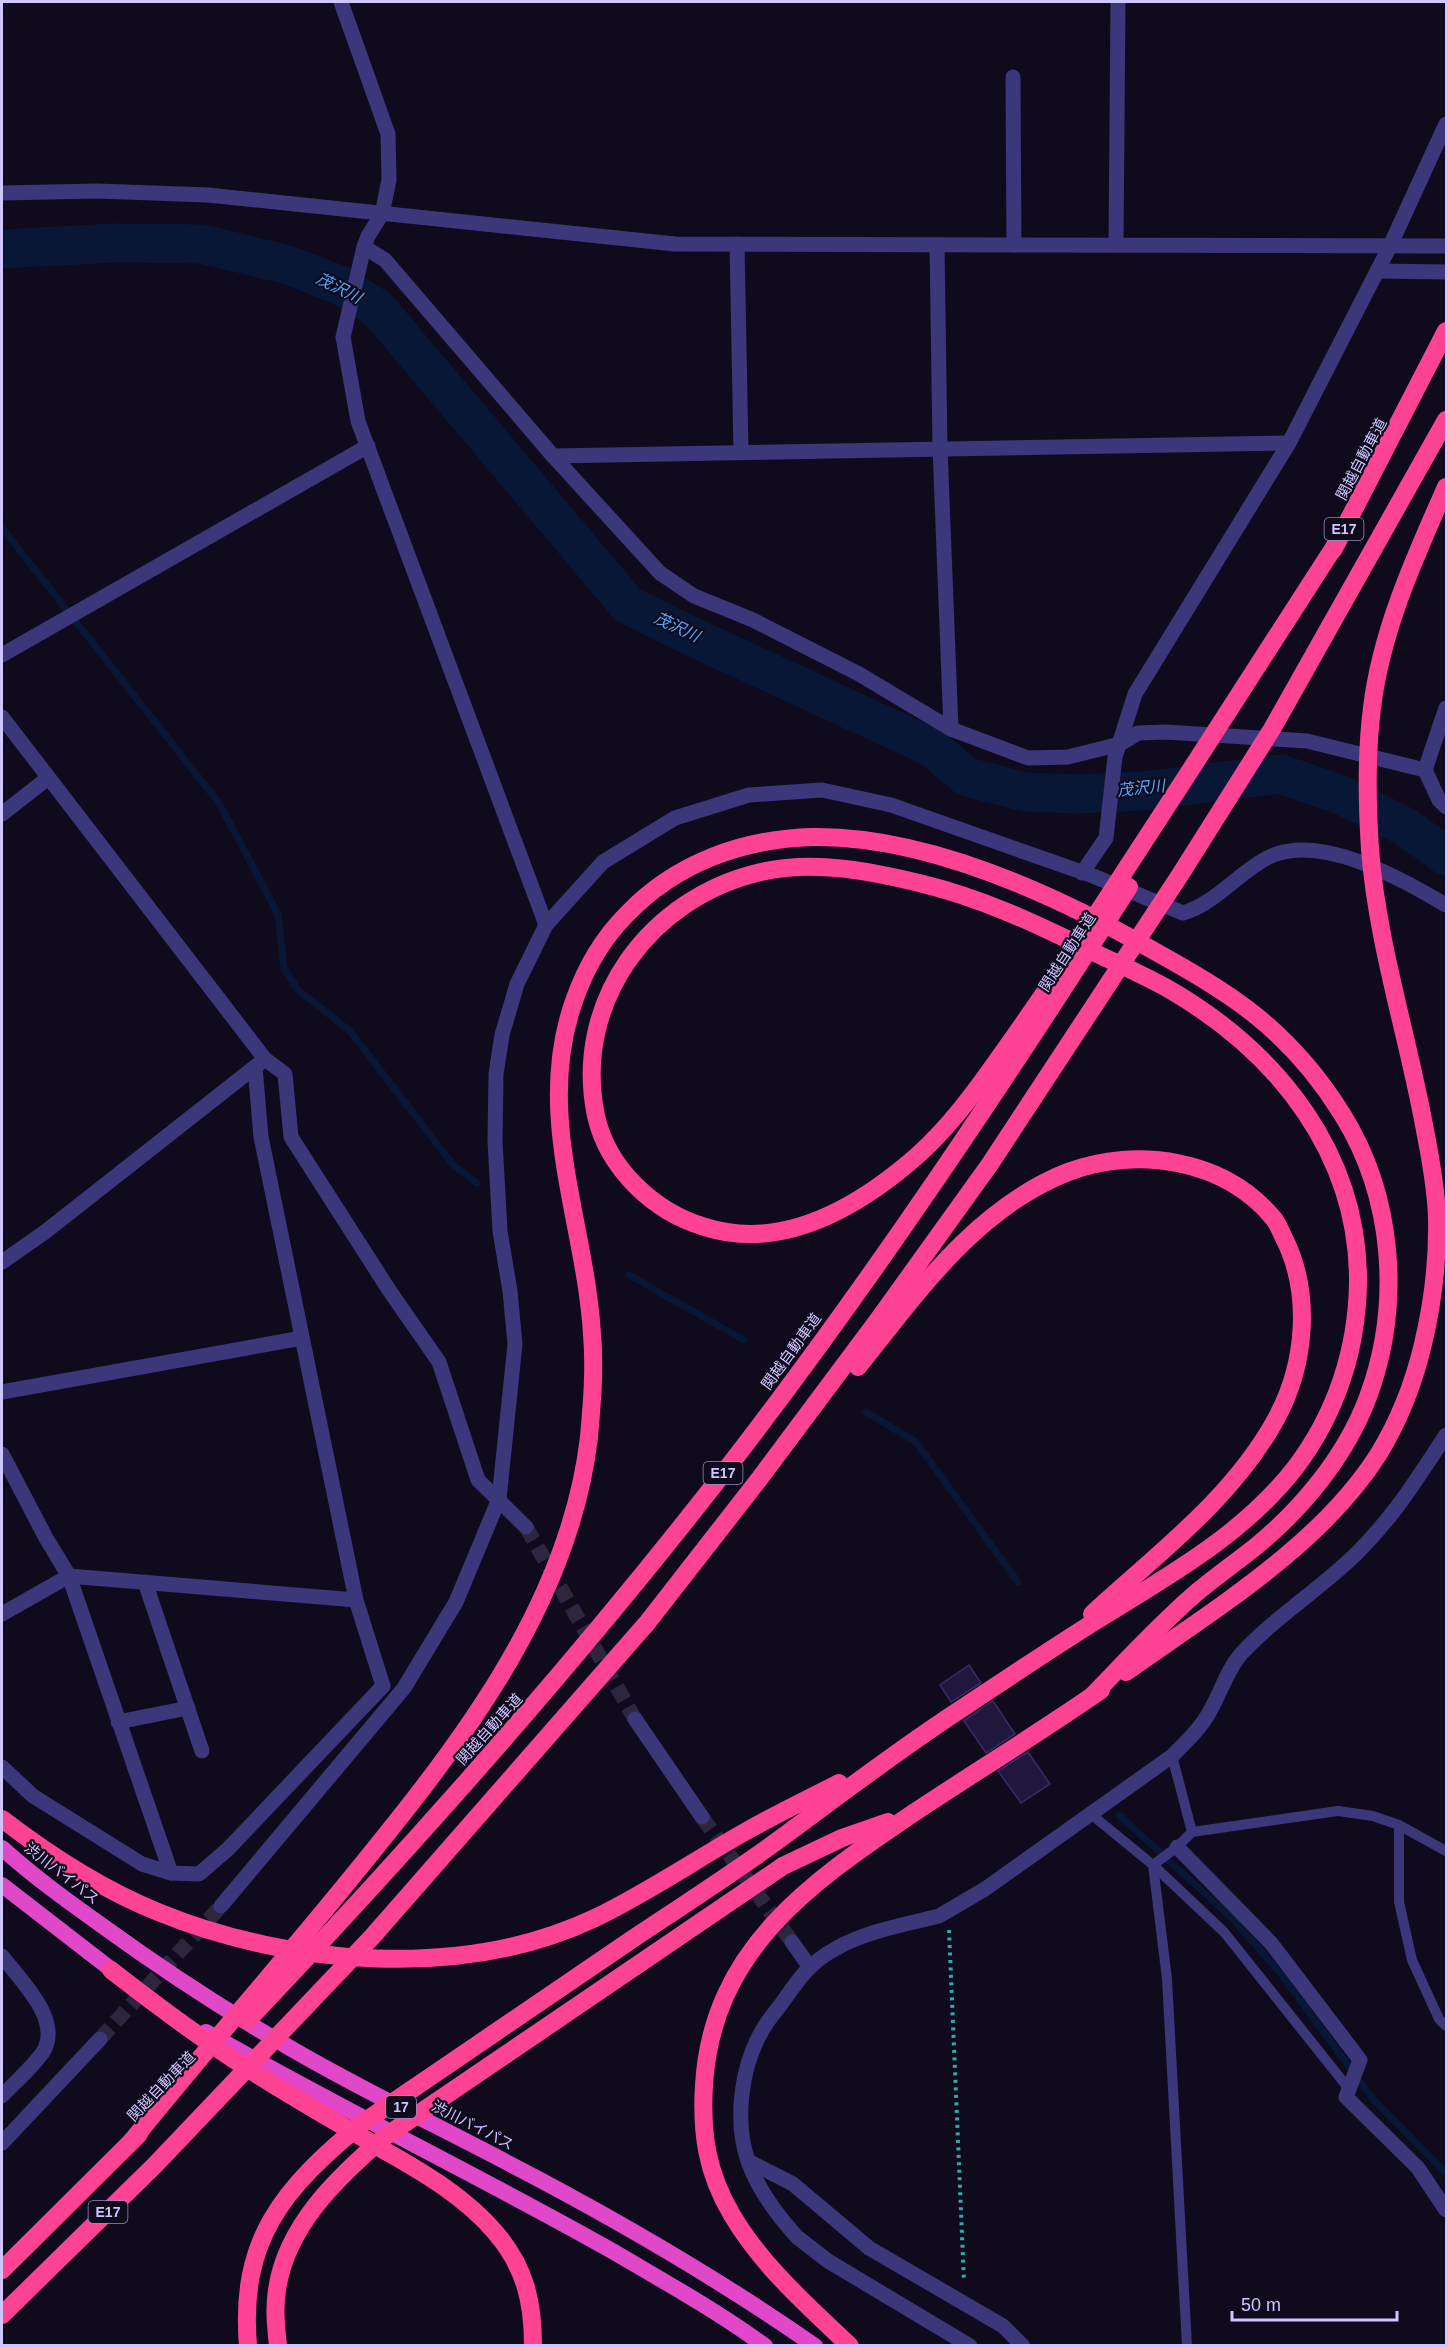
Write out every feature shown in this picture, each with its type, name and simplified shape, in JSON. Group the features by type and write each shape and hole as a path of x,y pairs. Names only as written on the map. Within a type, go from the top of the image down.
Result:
{"highway":[{"name":"関越自動車道","path":"2,2270 131,2142 185,2082 348,1915 546,1693 735,1458 943,1170 1229,719 1338,542 1446,331"},
{"name":"E17","path":"2,2315 81,2239 211,2107 372,1937 647,1623 760,1478 878,1320 990,1164 1089,1013 1272,729 1446,420"},
{"path":"850,2346 751,2245 732,2215 714,2179 705,2145 703,2107 705,2069 710,2034 722,1998 740,1966 765,1932 827,1873 1092,1696 1206,1615 1312,1534 1348,1496 1378,1455 1401,1413 1418,1367 1429,1319 1436,1270 1437,1215 1415,1073 1379,916 1373,878 1368,803 1372,706 1383,650 1400,594 1446,487"},
{"path":"185,2082 401,1816 450,1751 498,1681 531,1619 556,1562 576,1504 588,1447 593,1391 592,1333 559,1122 559,1071 564,1029 580,986 598,949 626,914 658,887 691,865 729,850 771,840 816,837 858,840 906,848 950,860 1010,881 1074,908 1182,967 1256,1016 1289,1045 1318,1079 1344,1118 1367,1162 1380,1203 1388,1245 1388,1292 1379,1360 1367,1400 1347,1440 1318,1483 1286,1520 1175,1611 1092,1696"},
{"path":"248,2346 246,2317 249,2282 258,2247 273,2216 292,2188 317,2161 361,2124 766,1849 886,1759 1057,1645 1188,1564 1266,1502 1298,1464 1323,1426 1342,1385 1353,1343 1358,1302 1358,1257 1353,1218 1341,1178 1324,1140 1300,1105 1271,1070 1238,1038 1204,1012 1168,988 1048,930 994,907 941,888 890,875 846,868 800,867 762,872 724,884 689,901 660,923 634,950 618,976 603,1010 594,1043 593,1077 597,1118 609,1150 627,1177 656,1203 689,1223 723,1233 760,1235 793,1230 827,1217 861,1198 892,1177 926,1148 963,1109 1052,995"},
{"path":"647,1623 715,1546 927,1281 961,1244 996,1213 1029,1191 1067,1173 1105,1161 1145,1158 1183,1164 1215,1174 1248,1193 1275,1220 1293,1256 1301,1293 1302,1336 1294,1377 1277,1417 1256,1452 1222,1493 1057,1645"},
{"path":"2,1819 66,1864 114,1890 158,1912 216,1932 324,1955 378,1959 437,1957 538,1940 594,1918 751,1829 886,1759"},
{"path":"278,2346 275,2318 277,2289 285,2260 295,2238 314,2207 336,2181 383,2138 783,1866 842,1838 913,1814"},
{"name":"渋川バイパス","path":"2,1848 23,1868 146,1958 238,2017 286,2046 518,2168 681,2258 761,2308 814,2346"},
{"name":"17","path":"2,1885 111,1970 190,2022 267,2067 590,2239 671,2285 765,2346"},
{"path":"111,1970 180,2024 265,2080 440,2184 473,2210 496,2233 514,2258 527,2287 533,2316 533,2346"}],"street":[{"path":"341,2 388,134 390,157 389,180 382,214 364,247 344,328 343,337 358,421 546,926"},
{"path":"1116,244 1118,2"},
{"path":"1013,77 1014,245"},
{"path":"1082,873 1106,838 1117,751 1135,694 1289,442 1390,246 1446,124"},
{"path":"2,193 98,191 208,195 675,244 1446,246"},
{"path":"737,244 741,452"},
{"path":"937,245 940,448 951,729"},
{"path":"364,247 386,260 553,456 660,573 694,596 753,620 859,674 951,729 1028,758 1068,757 1117,751 1138,733 1148,733 1307,741 1425,770"},
{"path":"1377,271 1446,272"},
{"path":"553,456 1289,442"},
{"path":"2,655 368,447"},
{"path":"1446,708 1425,770 1439,800 1446,807"},
{"path":"2,717 260,1063 285,1074 291,1137 389,1290 439,1362 478,1480 526,1527"},
{"path":"2,814 48,778"},
{"path":"221,1906 404,1688 456,1602 499,1499 515,1344 501,1231 495,1141 496,1074 502,1035 517,984 546,926 603,862 675,818 749,795 822,790 891,805 1082,873 1183,913 1212,900 1240,876 1268,858 1290,851 1319,851 1354,860 1408,883 1446,905"},
{"path":"2,1262 45,1232 260,1063"},
{"path":"260,1063 261,1137 356,1600 383,1686"},
{"path":"2,1392 302,1338"},
{"path":"970,2346 828,2261 797,2237 777,2215 765,2197 748,2161 743,2136 741,2102 746,2068 762,2030 809,1966 836,1948 866,1935 939,1916 985,1889 1172,1756 1194,1733 1210,1711 1238,1657 1258,1636 1333,1576 1359,1551 1413,1489 1446,1435"},
{"path":"2,1454 69,1576 171,1873"},
{"path":"2,1614 69,1576 356,1600"},
{"path":"145,1582 202,1751"},
{"path":"383,1686 404,1688"},
{"path":"2,1767 33,1796 142,1864 171,1873 199,1875 228,1849 383,1686"},
{"path":"118,1722 188,1708"},
{"path":"635,1719 702,1816"},
{"path":"1176,1847 1271,1943 1360,2060 1346,2097 1418,2168 1446,2210"},
{"path":"792,1942 809,1966"},
{"path":"2,1956 39,2003 45,2016 48,2037 43,2052 2,2096"},
{"path":"2,2143 100,2039"},
{"path":"748,2161 793,2184 869,2248 1003,2326 1023,2346"}],"lane":[{"path":"1172,1756 1192,1832"},
{"path":"1154,1865 1192,1832 1338,1811 1373,1816 1399,1825 1446,1851"},
{"path":"1092,1815 1154,1865 1224,1932 1349,2089"},
{"path":"1399,1825 1399,1902 1412,1960 1439,2019 1446,2026"},
{"path":"1154,1865 1167,1978 1187,2346"}],"path":[{"path":"949,1910 965,2304"}],"building":[{"path":"969,1665 981,1683 951,1702 940,1685"},
{"path":"993,1701 1015,1734 986,1753 964,1721"},
{"path":"1028,1752 1050,1784 1021,1803 998,1771"}],"waterway":[{"name":"茂沢川","path":"2,249 114,243 202,244 288,265 340,285 378,309 628,605 931,747 967,777 1025,792 1080,794 1144,791 1281,774 1341,795 1406,827 1446,856"},
{"path":"2,528 219,803 278,914 284,968 298,990 350,1031 454,1166 477,1183"},
{"path":"629,1275 744,1340"},
{"path":"866,1412 916,1442 1018,1582"},
{"path":"1119,1815 1234,1920 1281,1974 1372,2098 1446,2173"}],"tunnel":[{"path":"526,1527 635,1719"},
{"path":"702,1817 792,1942"},
{"path":"100,2039 221,1906"}]}
